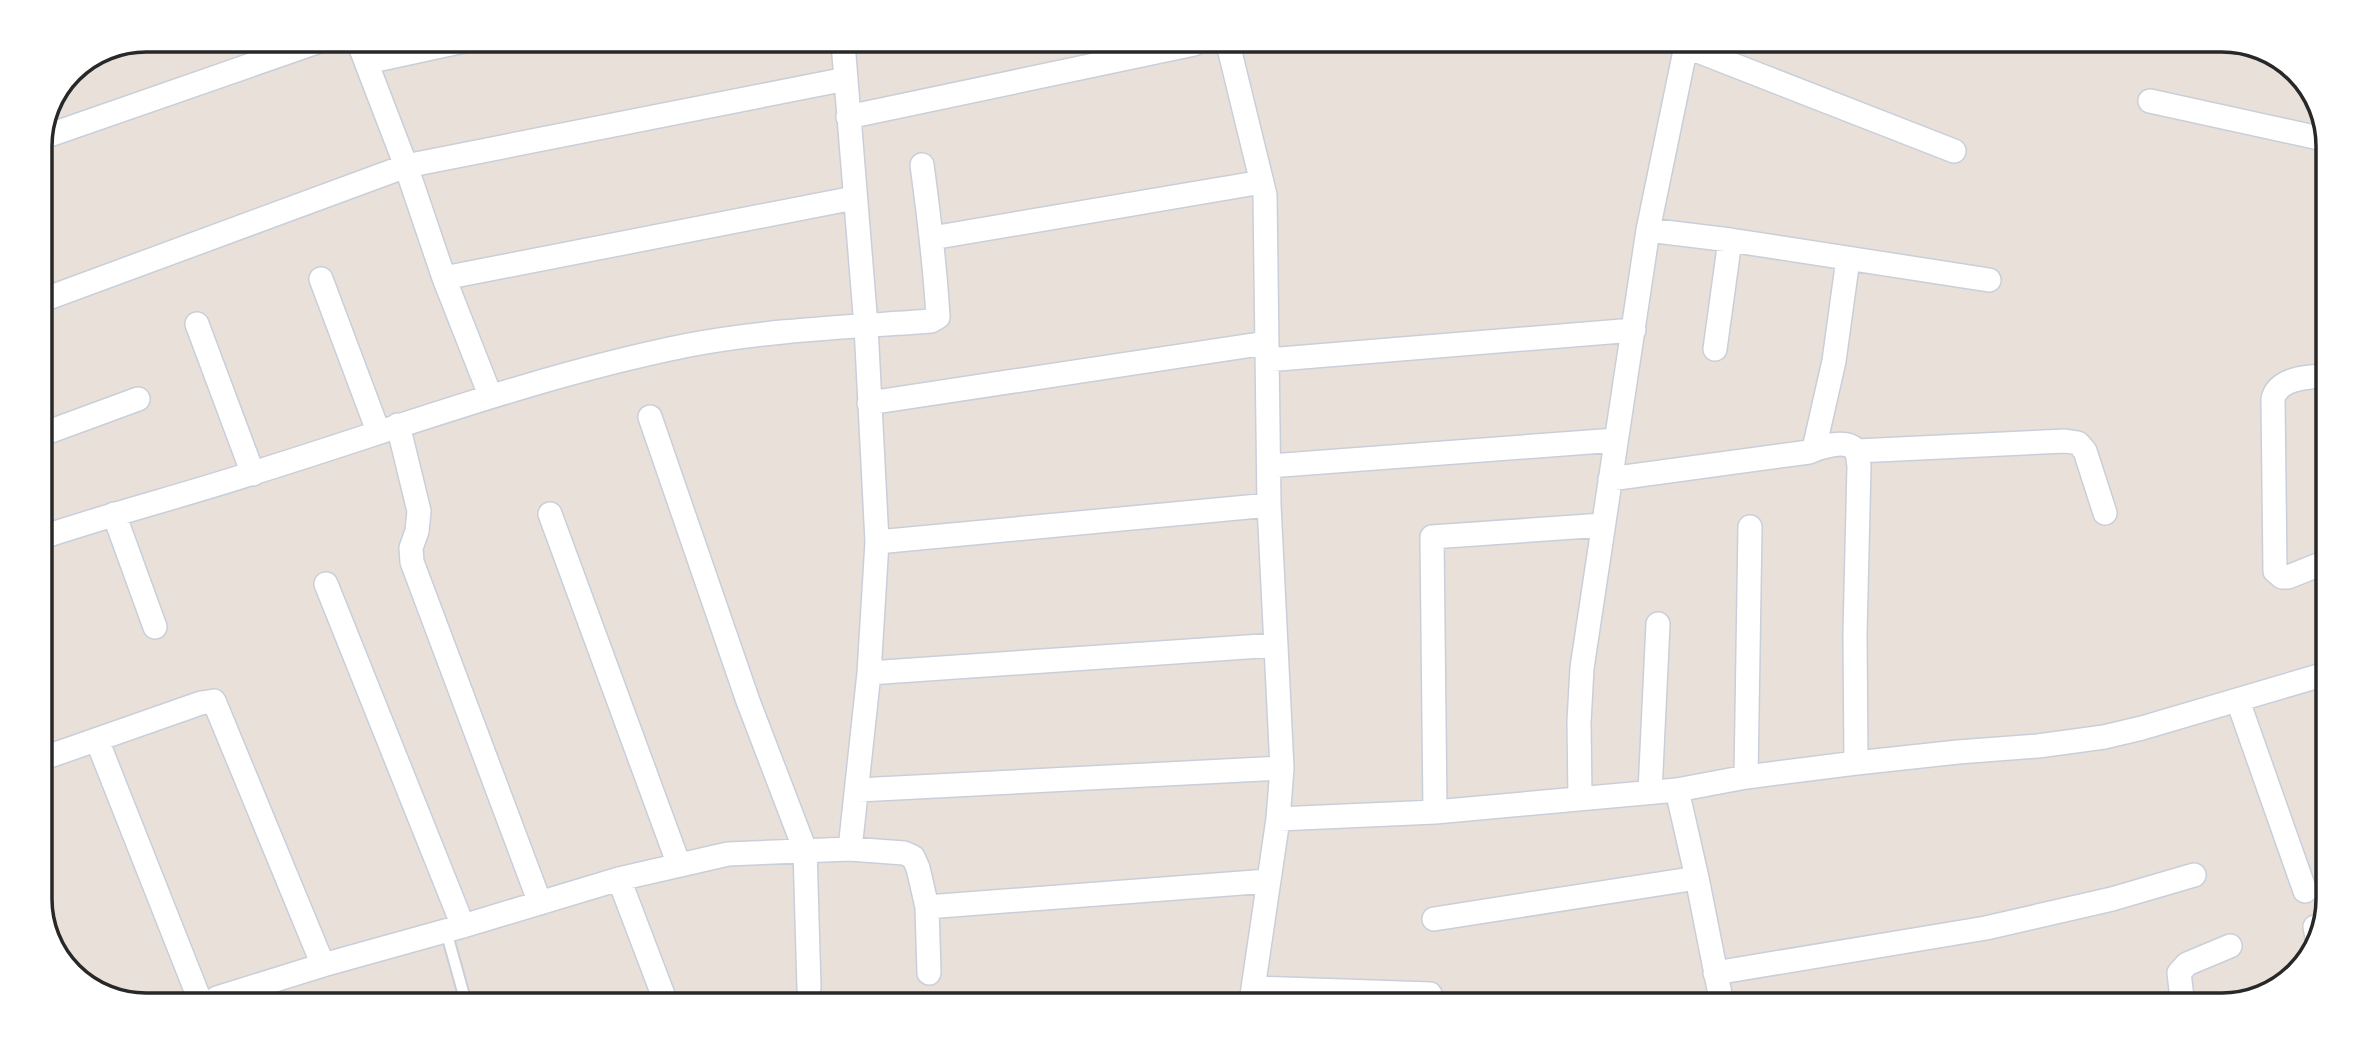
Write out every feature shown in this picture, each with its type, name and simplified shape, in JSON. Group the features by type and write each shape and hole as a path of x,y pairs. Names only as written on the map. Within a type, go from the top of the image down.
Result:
{"street":[{"path":"54,133 288,52"},
{"path":"362,52 406,166 444,278 490,395"},
{"path":"844,52 866,326 877,542 869,673 850,849"},
{"path":"848,117 1156,52"},
{"path":"1230,52 1265,195 1269,505 1282,768 1278,819 1252,993"},
{"path":"1580,799 1581,668 1648,230 1685,52"},
{"path":"1701,52 1954,151"},
{"path":"53,296 406,166 846,79"},
{"path":"2150,101 2315,137"},
{"path":"53,534 114,513 253,474 490,395 605,363 692,345 759,335 931,321 938,317 932,238 922,165"},
{"path":"932,238 1262,182"},
{"path":"444,278 854,198"},
{"path":"1648,230 1989,280"},
{"path":"1715,348 1730,240"},
{"path":"1814,449 1834,360 1848,259"},
{"path":"321,279 388,428 419,511 417,531 411,548 412,562 540,903"},
{"path":"197,324 253,474"},
{"path":"869,403 1266,352 1634,330"},
{"path":"2315,377 2284,384 2278,388 2273,399 2275,571 2282,577 2288,577 2316,566"},
{"path":"53,430 138,399"},
{"path":"650,417 748,701 805,850 809,988"},
{"path":"1269,466 1616,440"},
{"path":"1857,451 2065,441 2078,443 2085,451 2105,513"},
{"path":"1610,479 1842,444 1857,451 1856,763"},
{"path":"877,542 1269,505"},
{"path":"114,513 155,627"},
{"path":"550,514 678,865"},
{"path":"1435,812 1432,537 1602,525"},
{"path":"1745,777 1750,527"},
{"path":"326,584 454,928"},
{"path":"1650,792 1658,624"},
{"path":"869,673 1276,645"},
{"path":"1278,819 1435,812 1676,790 1745,777 1856,763 2104,737 2316,677"},
{"path":"53,755 201,703 214,701 323,965"},
{"path":"2238,701 2305,891"},
{"path":"97,740 197,993"},
{"path":"858,790 1282,768"},
{"path":"1676,790 1697,878 1719,993"},
{"path":"234,993 619,879 728,854 805,850 850,849 904,853 913,857 927,907 929,973"},
{"path":"1715,973 1986,928 2112,899 2194,875"},
{"path":"1434,919 1697,878"},
{"path":"619,879 662,993"},
{"path":"927,907 1268,881"},
{"path":"2181,993 2179,973 2187,964 2230,946"}],"lane":[{"path":"454,928 464,993"}]}
